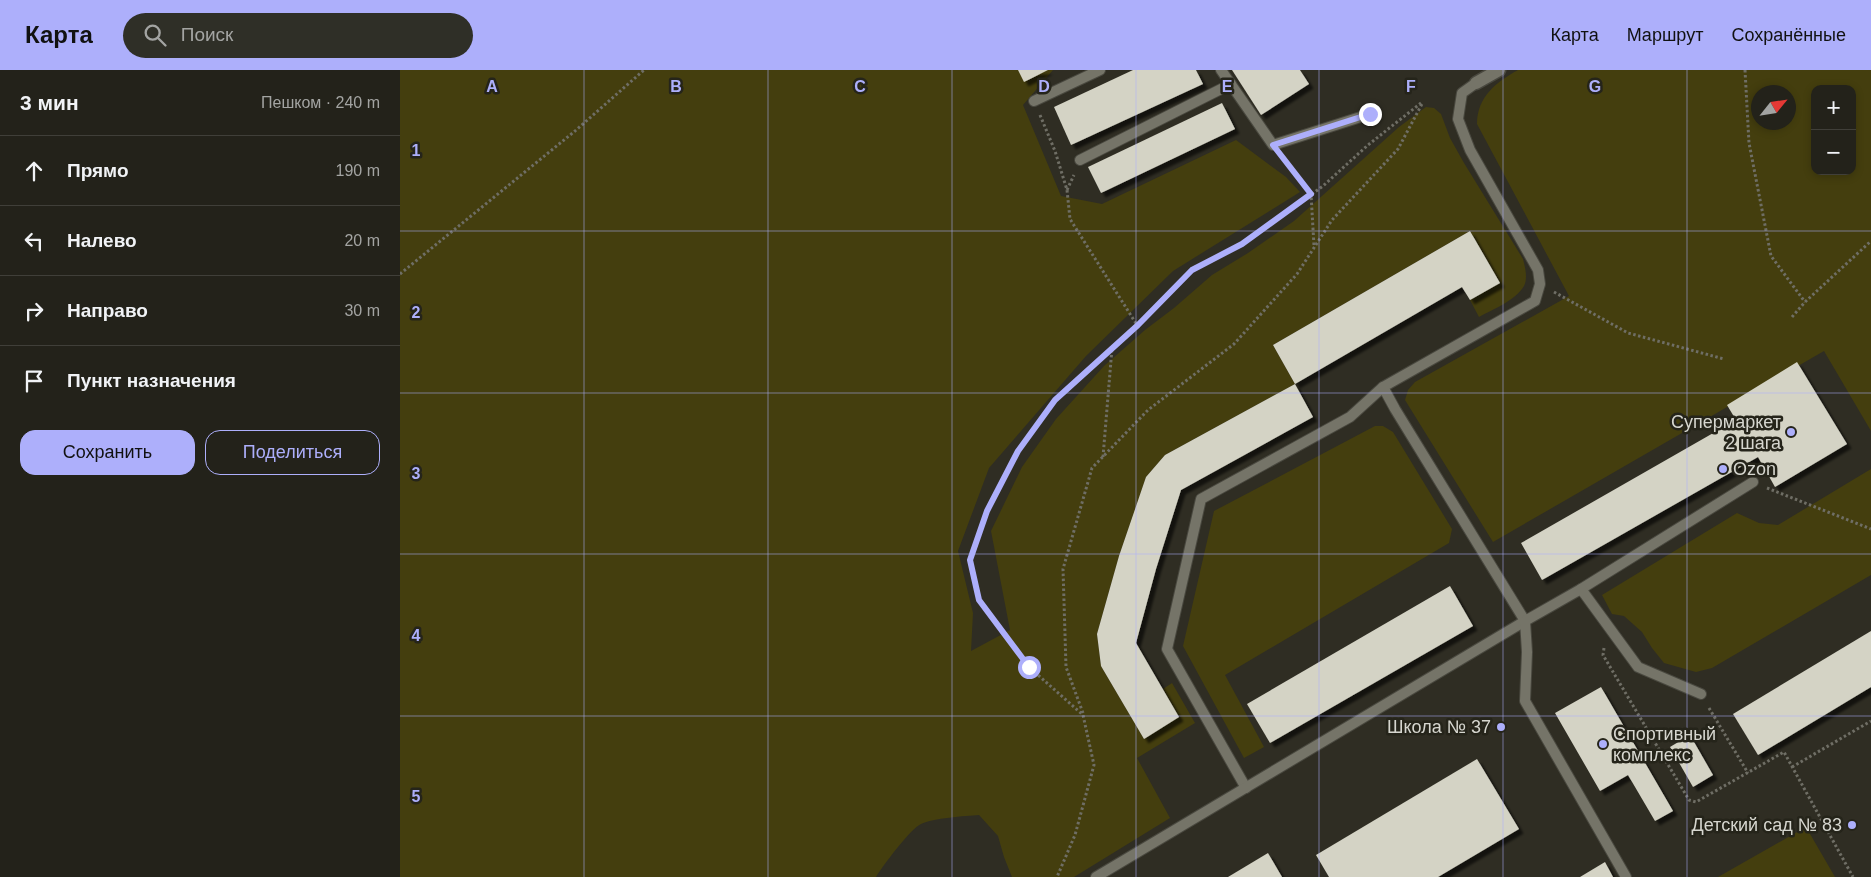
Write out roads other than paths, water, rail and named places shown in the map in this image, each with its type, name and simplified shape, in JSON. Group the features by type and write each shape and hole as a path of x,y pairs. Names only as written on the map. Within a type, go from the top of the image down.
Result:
{"street":[{"path":"1476,83 1500,70"}],"lane":[{"path":"1034,101 1100,70"},
{"path":"1221,70 1273,145 1370,114"},
{"path":"1246,788 1167,649 1201,499 1350,417 1384,387 1535,301 1540,284 1538,270 1470,150 1458,119 1462,93 1476,83"},
{"path":"1080,160 1231,84"},
{"path":"1384,387 1400,418 1525,621 1527,652 1525,702 1626,877"},
{"path":"1096,877 1581,589 1753,482"},
{"path":"1581,589 1638,667 1701,694"}],"place":[{"name":"Супермаркет 2 шага","path":"1791,432"},
{"name":"Ozon","path":"1723,469"},
{"name":"Школа № 37","path":"1501,727"},
{"name":"Спортивный комплекс","path":"1603,744"},
{"name":"Детский сад № 83","path":"1852,825"}]}
